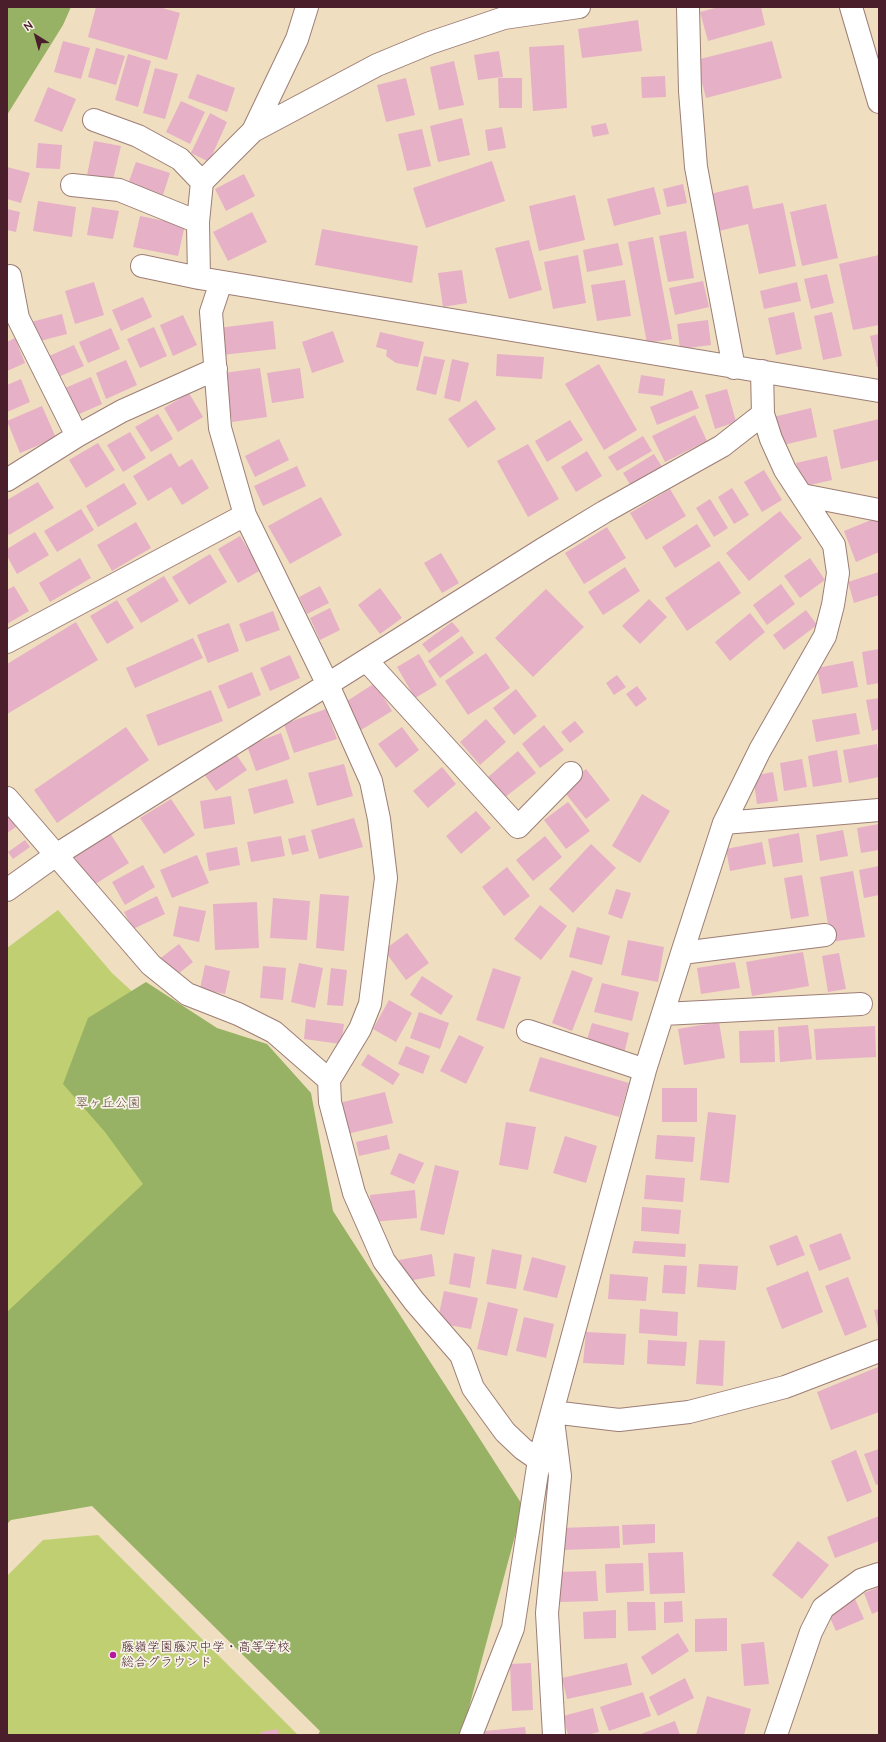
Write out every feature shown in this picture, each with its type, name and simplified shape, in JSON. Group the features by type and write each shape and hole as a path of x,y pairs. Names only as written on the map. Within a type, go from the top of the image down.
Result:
{"street":[{"path":"253,131 297,39 307,7"},
{"path":"200,278 198,222 202,182 253,131 377,65 430,43 504,18 579,7"},
{"path":"688,7 690,91 696,167 734,368"},
{"path":"851,7 879,102"},
{"path":"94,120 138,136 180,159 202,182"},
{"path":"72,185 119,190 198,222"},
{"path":"142,266 222,282 879,391"},
{"path":"10,276 18,318 77,436"},
{"path":"222,282 211,312 220,428 245,515 328,685 371,781 379,819 386,878 370,1004 360,1029 329,1080 330,1102 354,1193 384,1261 414,1301 461,1355 473,1388 505,1432 523,1449 539,1460"},
{"path":"7,480 77,436 122,411 216,370"},
{"path":"471,1735 514,1628 539,1460 645,1070 682,953 724,823 760,750 825,636 833,604 838,573 834,545 785,470 771,439 763,414 762,371"},
{"path":"7,890 56,855 604,512 722,446 763,414"},
{"path":"802,495 879,510"},
{"path":"7,642 245,515"},
{"path":"367,661 518,827 571,773"},
{"path":"7,798 151,965 187,994 238,1014 274,1032 329,1080"},
{"path":"724,823 879,810"},
{"path":"682,953 825,935"},
{"path":"663,1014 861,1004"},
{"path":"528,1031 645,1070"},
{"path":"552,1412 619,1420 689,1412 784,1387 879,1351"},
{"path":"552,1412 560,1476 547,1613 554,1735"},
{"path":"776,1735 811,1632 823,1608 861,1580 879,1574"}],"green space":[{"path":"7,7 71,7 63,25 7,115"},
{"name":"翠ヶ丘公園","path":"58,910 112,973 137,996 245,1063 7,1359 7,948"},
{"path":"146,982 217,1028 267,1044 311,1093 333,1211 523,1506 464,1726 467,1735 318,1735 320,1731 92,1506 11,1520 7,1524 7,1312 143,1184 105,1132 63,1084 88,1018"},
{"name":"藤嶺学園藤沢中学・高等学校 総合グラウンド","path":"98,1535 298,1735 7,1735 7,1576 43,1540"}],"building":[{"path":"96,7 159,7 180,13 167,60 88,37"},
{"path":"719,7 761,7 765,25 708,41 700,12"},
{"path":"638,20 642,51 582,58 578,29"},
{"path":"63,41 90,48 81,79 54,72"},
{"path":"772,41 782,78 706,98 696,60"},
{"path":"564,45 567,108 533,111 529,47"},
{"path":"96,48 125,56 116,85 88,77"},
{"path":"499,51 503,77 478,80 474,55"},
{"path":"128,54 151,61 138,107 115,100"},
{"path":"454,61 464,105 439,110 430,67"},
{"path":"155,68 178,74 165,119 143,113"},
{"path":"197,74 235,88 227,112 188,98"},
{"path":"665,76 666,97 642,98 641,77"},
{"path":"406,78 415,115 386,122 377,85"},
{"path":"498,78 522,78 522,108 499,108"},
{"path":"48,87 76,99 62,132 34,121"},
{"path":"181,101 205,112 190,144 166,132"},
{"path":"210,113 227,122 209,162 191,153"},
{"path":"462,118 470,155 438,162 430,126"},
{"path":"606,123 609,134 593,137 591,126"},
{"path":"502,127 506,148 488,151 485,130"},
{"path":"422,129 431,166 407,171 398,134"},
{"path":"94,141 121,146 113,180 87,175"},
{"path":"38,143 62,145 60,169 36,168"},
{"path":"492,161 505,201 426,228 413,188"},
{"path":"136,162 170,173 163,195 128,184"},
{"path":"7,167 30,173 21,203 7,199"},
{"path":"244,174 255,196 226,211 215,189"},
{"path":"683,184 687,203 667,207 663,189"},
{"path":"748,185 753,209 783,203 796,266 759,274 748,224 719,231 710,194"},
{"path":"654,187 661,214 614,226 607,199"},
{"path":"575,195 585,240 539,251 529,206"},
{"path":"38,201 76,207 72,237 33,231"},
{"path":"826,204 838,258 802,266 790,212"},
{"path":"92,207 119,211 113,239 87,235"},
{"path":"7,209 20,212 16,232 7,230"},
{"path":"252,212 267,242 228,261 213,232"},
{"path":"140,216 185,225 178,256 133,247"},
{"path":"322,229 418,246 412,283 315,265"},
{"path":"686,231 694,278 668,282 659,236"},
{"path":"653,237 672,339 647,343 628,242"},
{"path":"529,240 542,290 509,299 495,248"},
{"path":"618,243 623,265 587,272 583,250"},
{"path":"578,255 586,303 553,309 544,262"},
{"path":"879,255 879,325 853,330 839,264"},
{"path":"462,270 467,303 443,307 438,273"},
{"path":"827,274 834,303 811,309 804,279"},
{"path":"625,280 631,316 597,321 591,285"},
{"path":"703,281 709,307 675,315 669,288"},
{"path":"94,282 104,315 75,324 65,291"},
{"path":"797,282 801,301 764,309 760,291"},
{"path":"143,297 152,317 121,331 112,310"},
{"path":"794,312 802,349 776,355 768,318"},
{"path":"832,312 842,356 823,360 814,316"},
{"path":"62,314 67,334 36,342 31,322"},
{"path":"183,315 197,345 173,356 160,325"},
{"path":"708,320 711,345 680,349 677,324"},
{"path":"273,321 276,349 222,355 219,328"},
{"path":"154,327 167,356 140,368 127,339"},
{"path":"111,328 120,349 88,363 79,342"},
{"path":"333,331 344,362 312,373 302,342"},
{"path":"380,332 424,342 418,367 396,363 386,356 387,350 376,347"},
{"path":"879,334 879,367 877,367 870,336"},
{"path":"15,338 25,363 7,371 7,342"},
{"path":"74,345 84,366 56,378 47,357"},
{"path":"497,354 544,357 542,379 496,376"},
{"path":"424,356 445,360 436,395 416,390"},
{"path":"452,359 469,363 460,402 444,398"},
{"path":"126,360 137,385 106,399 96,373"},
{"path":"599,364 637,430 604,450 565,384"},
{"path":"260,368 267,417 232,422 224,373"},
{"path":"300,368 304,398 272,403 267,373"},
{"path":"641,375 665,379 663,396 638,393"},
{"path":"91,377 102,404 77,415 65,388"},
{"path":"21,379 30,402 7,412 7,385"},
{"path":"727,389 736,422 715,429 705,395"},
{"path":"692,390 699,408 657,425 650,407"},
{"path":"189,393 203,417 178,432 164,408"},
{"path":"476,400 496,429 468,448 448,419"},
{"path":"42,406 56,438 20,453 7,421"},
{"path":"811,408 817,437 779,446 773,417"},
{"path":"158,414 173,439 151,452 135,427"},
{"path":"695,415 707,441 665,462 652,436"},
{"path":"879,419 879,460 841,469 833,430"},
{"path":"570,420 583,440 547,462 535,441"},
{"path":"130,432 146,458 123,472 107,445"},
{"path":"643,436 652,451 617,471 608,457"},
{"path":"279,439 289,460 255,477 245,456"},
{"path":"98,443 115,470 86,488 69,460"},
{"path":"528,444 559,499 528,517 497,461"},
{"path":"587,451 602,476 576,492 561,467"},
{"path":"171,453 179,467 192,459 209,488 182,505 171,487 148,501 133,476"},
{"path":"654,454 662,467 631,486 623,473"},
{"path":"827,456 832,480 801,487 796,463"},
{"path":"297,466 306,486 263,506 254,486"},
{"path":"764,470 782,500 762,512 744,482"},
{"path":"38,482 54,508 9,535 7,532 7,500"},
{"path":"124,483 137,504 98,527 86,506"},
{"path":"732,488 749,515 734,524 718,497"},
{"path":"670,489 686,516 646,540 630,513"},
{"path":"321,497 342,535 290,564 268,526"},
{"path":"710,499 728,528 714,537 696,508"},
{"path":"81,509 94,530 57,552 44,531"},
{"path":"780,511 802,538 749,581 726,553"},
{"path":"876,518 879,524 879,552 856,562 844,531"},
{"path":"136,522 151,548 112,571 97,545"},
{"path":"697,524 711,546 675,568 662,547"},
{"path":"607,527 626,558 584,584 565,553"},
{"path":"35,532 49,555 17,574 7,556 7,549"},
{"path":"240,536 261,570 238,583 218,549"},
{"path":"441,553 459,583 442,593 424,563"},
{"path":"210,554 227,582 189,605 172,577"},
{"path":"80,558 91,578 50,602 39,583"},
{"path":"810,558 825,580 800,598 784,576"},
{"path":"719,561 741,593 687,631 665,598"},
{"path":"625,567 640,591 603,615 588,592"},
{"path":"879,572 879,595 854,603 848,582"},
{"path":"164,576 179,601 141,623 126,599"},
{"path":"781,584 795,604 767,625 753,605"},
{"path":"14,586 29,611 7,624 7,590"},
{"path":"320,586 329,603 307,614 299,597"},
{"path":"380,588 402,618 380,634 358,605"},
{"path":"546,589 584,627 533,677 495,638"},
{"path":"649,599 667,617 640,644 622,626"},
{"path":"117,600 134,628 107,644 90,616"},
{"path":"330,608 340,630 320,640 310,618"},
{"path":"806,610 817,625 784,650 773,635"},
{"path":"273,611 280,630 246,642 239,624"},
{"path":"750,613 765,632 730,661 715,642"},
{"path":"76,622 98,660 7,714 7,664"},
{"path":"452,622 460,631 429,653 422,644"},
{"path":"229,623 239,651 208,663 197,635"},
{"path":"462,636 474,653 440,678 428,661"},
{"path":"193,638 203,658 135,688 126,668"},
{"path":"879,649 879,683 867,685 862,652"},
{"path":"486,653 510,688 468,715 445,681"},
{"path":"419,654 437,685 415,698 397,667"},
{"path":"290,655 300,678 270,691 260,668"},
{"path":"853,661 858,687 822,694 817,668"},
{"path":"252,672 261,695 228,709 218,686"},
{"path":"617,675 626,687 614,695 606,683"},
{"path":"375,683 392,711 361,730 344,703"},
{"path":"637,686 647,699 636,707 626,694"},
{"path":"516,689 537,716 514,735 493,708"},
{"path":"211,690 223,721 158,746 146,715"},
{"path":"879,698 879,729 872,731 866,700"},
{"path":"326,709 337,739 294,753 284,724"},
{"path":"856,713 860,734 816,742 812,720"},
{"path":"486,719 506,742 480,765 460,742"},
{"path":"575,721 584,732 570,743 561,732"},
{"path":"544,725 564,750 540,768 522,744"},
{"path":"126,727 149,760 57,823 34,790"},
{"path":"402,727 419,750 396,768 378,744"},
{"path":"281,733 290,759 256,771 247,746"},
{"path":"877,744 879,777 849,783 843,750"},
{"path":"233,750 247,770 216,791 202,771"},
{"path":"837,750 842,782 813,787 808,756"},
{"path":"518,751 536,773 504,798 487,778"},
{"path":"802,759 807,787 784,791 780,763"},
{"path":"344,764 353,796 317,806 308,773"},
{"path":"442,767 456,784 428,808 413,791"},
{"path":"586,769 610,800 586,819 562,789"},
{"path":"773,772 778,801 757,804 753,776"},
{"path":"287,779 294,803 254,814 248,789"},
{"path":"642,794 670,811 640,863 612,846"},
{"path":"231,796 235,824 204,829 200,801"},
{"path":"171,799 195,835 164,854 140,818"},
{"path":"568,802 590,831 566,849 544,820"},
{"path":"476,811 491,828 461,854 446,836"},
{"path":"7,813 16,827 7,833"},
{"path":"354,818 363,847 319,859 311,830"},
{"path":"879,824 879,850 861,853 857,828"},
{"path":"108,830 129,863 92,886 72,853"},
{"path":"843,830 848,856 820,861 816,835"},
{"path":"799,833 803,862 773,867 768,839"},
{"path":"305,835 309,851 292,855 288,839"},
{"path":"281,836 285,856 251,862 247,842"},
{"path":"545,836 562,857 533,881 516,860"},
{"path":"25,840 30,847 13,859 8,852"},
{"path":"762,842 766,864 730,871 726,849"},
{"path":"591,844 616,868 573,913 549,889"},
{"path":"237,847 240,865 209,871 206,853"},
{"path":"197,855 209,883 172,898 160,870"},
{"path":"143,865 155,887 125,905 112,882"},
{"path":"879,866 879,895 864,898 859,870"},
{"path":"507,867 530,896 504,916 482,887"},
{"path":"853,871 865,937 831,942 820,877"},
{"path":"802,875 809,916 791,919 784,878"},
{"path":"616,889 631,893 622,919 608,914"},
{"path":"320,894 349,896 344,951 316,948"},
{"path":"157,896 165,914 133,929 124,912"},
{"path":"273,898 310,901 307,940 270,938"},
{"path":"257,902 259,948 215,950 213,904"},
{"path":"540,905 567,926 541,960 514,939"},
{"path":"179,906 206,911 199,942 173,936"},
{"path":"577,927 610,936 602,965 569,957"},
{"path":"407,933 429,963 406,980 384,950"},
{"path":"628,940 664,947 658,982 621,975"},
{"path":"179,944 193,962 173,978 158,960"},
{"path":"803,952 809,986 752,996 746,962"},
{"path":"839,953 846,989 828,992 822,956"},
{"path":"735,962 740,988 701,994 697,968"},
{"path":"299,963 323,968 315,1008 291,1002"},
{"path":"205,965 230,971 225,994 200,989"},
{"path":"263,966 286,968 283,1000 260,998"},
{"path":"331,968 347,970 343,1006 327,1005"},
{"path":"493,968 521,977 504,1029 476,1020"},
{"path":"572,970 593,978 572,1031 552,1023"},
{"path":"422,976 453,996 441,1015 410,995"},
{"path":"602,983 639,992 632,1021 594,1012"},
{"path":"389,1000 412,1013 396,1042 373,1029"},
{"path":"419,1012 449,1023 440,1049 410,1038"},
{"path":"306,1019 344,1024 341,1044 304,1039"},
{"path":"719,1022 725,1058 684,1065 678,1029"},
{"path":"592,1023 629,1033 624,1053 586,1043"},
{"path":"808,1025 812,1059 780,1062 778,1027"},
{"path":"875,1026 876,1057 816,1060 814,1029"},
{"path":"774,1030 775,1062 740,1063 739,1031"},
{"path":"459,1035 484,1047 466,1084 440,1071"},
{"path":"406,1046 430,1056 423,1074 398,1064"},
{"path":"368,1054 400,1074 393,1085 361,1065"},
{"path":"540,1057 629,1083 619,1117 529,1091"},
{"path":"662,1088 697,1088 697,1122 662,1122"},
{"path":"385,1092 393,1123 347,1134 339,1103"},
{"path":"708,1112 736,1115 729,1183 700,1180"},
{"path":"506,1122 536,1127 528,1170 499,1165"},
{"path":"387,1135 390,1149 359,1156 356,1142"},
{"path":"657,1135 695,1137 693,1162 655,1159"},
{"path":"565,1136 597,1146 586,1183 553,1173"},
{"path":"399,1153 424,1163 414,1184 390,1174"},
{"path":"435,1165 459,1171 444,1235 420,1230"},
{"path":"646,1175 685,1178 683,1202 644,1199"},
{"path":"415,1190 417,1218 372,1222 370,1195"},
{"path":"642,1207 681,1210 679,1234 641,1231"},
{"path":"841,1233 851,1259 819,1271 809,1245"},
{"path":"797,1235 805,1255 777,1266 769,1246"},
{"path":"634,1241 686,1244 685,1257 632,1253"},
{"path":"492,1249 522,1255 516,1289 486,1284"},
{"path":"454,1253 475,1257 470,1288 449,1284"},
{"path":"432,1254 435,1276 403,1282 399,1260"},
{"path":"532,1257 566,1266 557,1298 523,1290"},
{"path":"699,1264 738,1266 736,1290 697,1287"},
{"path":"664,1265 687,1266 685,1294 662,1293"},
{"path":"808,1271 823,1312 782,1329 766,1288"},
{"path":"610,1274 648,1277 646,1301 608,1299"},
{"path":"848,1277 867,1327 845,1336 825,1286"},
{"path":"444,1291 478,1298 471,1329 437,1323"},
{"path":"488,1302 518,1309 507,1356 477,1349"},
{"path":"640,1309 678,1312 677,1336 639,1333"},
{"path":"879,1309 879,1328 878,1328 874,1310"},
{"path":"524,1317 554,1324 546,1358 516,1351"},
{"path":"586,1332 626,1334 624,1365 583,1363"},
{"path":"648,1340 687,1342 685,1366 647,1364"},
{"path":"699,1340 725,1341 723,1386 696,1384"},
{"path":"878,1367 879,1412 831,1430 817,1392"},
{"path":"879,1449 879,1484 876,1485 864,1454"},
{"path":"856,1450 872,1492 847,1502 831,1461"},
{"path":"879,1516 879,1541 835,1558 827,1537"},
{"path":"655,1524 655,1543 623,1545 622,1525"},
{"path":"619,1526 620,1548 561,1550 560,1528"},
{"path":"798,1541 829,1565 802,1599 772,1575"},
{"path":"683,1552 685,1593 650,1594 648,1553"},
{"path":"643,1563 644,1591 606,1593 605,1564"},
{"path":"596,1571 598,1601 559,1602 558,1572"},
{"path":"879,1587 879,1611 872,1614 864,1593"},
{"path":"855,1599 864,1619 836,1631 827,1611"},
{"path":"682,1601 683,1622 664,1623 664,1602"},
{"path":"627,1602 655,1602 656,1630 628,1631"},
{"path":"616,1610 616,1638 584,1639 583,1612"},
{"path":"727,1618 727,1651 695,1652 695,1619"},
{"path":"678,1633 689,1651 652,1675 641,1657"},
{"path":"764,1642 769,1684 744,1686 741,1644"},
{"path":"531,1663 533,1710 512,1711 510,1664"},
{"path":"627,1663 632,1685 567,1699 562,1678"},
{"path":"685,1678 694,1698 658,1716 649,1697"},
{"path":"643,1692 651,1716 609,1731 600,1707"},
{"path":"707,1696 751,1709 744,1735 696,1735"},
{"path":"593,1708 599,1732 586,1735 568,1735 563,1716"},
{"path":"675,1721 680,1735 641,1735 641,1734"},
{"path":"525,1727 526,1735 485,1735 485,1731"},
{"path":"278,1729 279,1735 262,1735 261,1732"}],"place":[{"name":"藤嶺学園藤沢中学・高等学校 総合グラウンド","path":"113,1655"}]}
